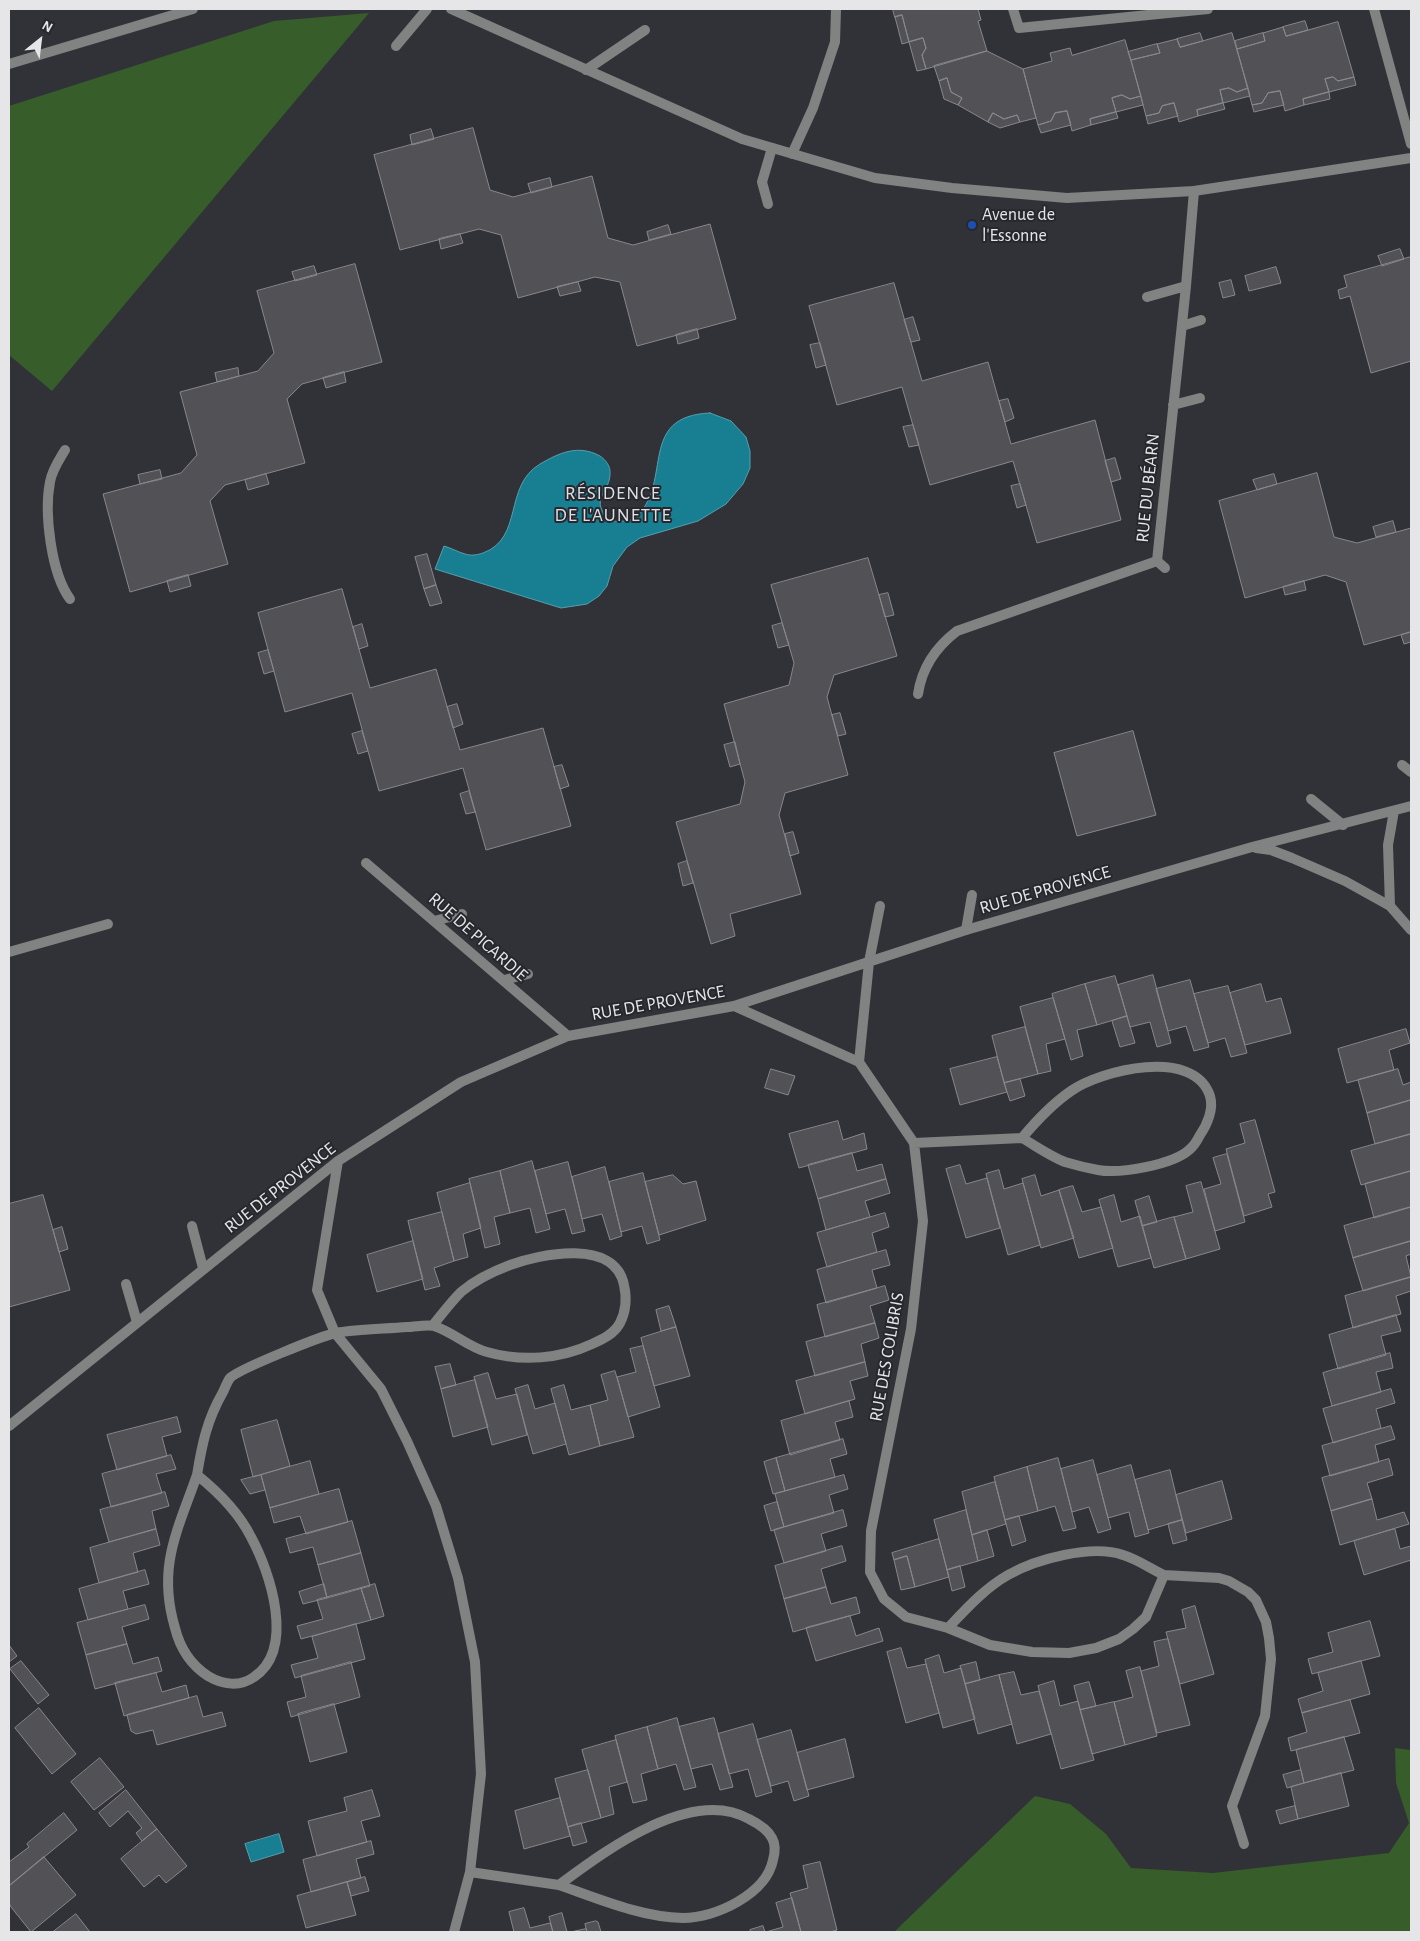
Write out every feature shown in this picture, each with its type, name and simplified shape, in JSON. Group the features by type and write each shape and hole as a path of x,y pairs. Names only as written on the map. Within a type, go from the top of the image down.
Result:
{"street":[{"path":"9,64 193,9"},
{"path":"396,46 427,9"},
{"path":"792,154 813,108 836,42 836,9"},
{"path":"1013,9 1019,28 1208,9"},
{"path":"1374,9 1411,144"},
{"path":"458,10 586,70 742,138 875,178 952,188 1066,198 1194,191 1411,158"},
{"path":"586,70 645,30"},
{"path":"768,204 762,182 772,148"},
{"name":"RUE DU BÉARN","path":"918,694 920,679 927,664 946,639 957,630 1157,561 1194,191"},
{"path":"1147,297 1186,286"},
{"path":"1182,326 1201,320"},
{"path":"1166,365 1178,361"},
{"path":"1173,405 1200,398"},
{"path":"65,450 56,466 50,483 49,515 58,570 70,600"},
{"path":"1157,561 1165,568"},
{"path":"1402,765 1411,772"},
{"path":"1311,799 1343,825"},
{"name":"RUE DE PROVENCE","path":"9,1426 338,1161 461,1082 568,1036 734,1006 966,930 1252,847 1411,806"},
{"path":"1390,906 1388,845 1394,811"},
{"path":"1252,847 1271,850 1346,882 1390,906 1411,930"},
{"name":"RUE DE PICARDIE","path":"366,863 568,1036"},
{"path":"966,930 972,895"},
{"path":"734,1006 859,1062 869,962 880,906"},
{"path":"434,921 462,914"},
{"path":"9,952 108,924"},
{"path":"504,980 528,974"},
{"name":"RUE DES COLIBRIS","path":"859,1062 914,1143 923,1221 912,1329 870,1531 870,1572 884,1599 906,1617 948,1628 990,1645 1060,1654 1096,1648 1119,1639 1134,1629 1146,1617 1164,1576"},
{"path":"914,1143 1022,1138 1064,1161 1099,1170 1116,1171 1147,1167 1178,1157 1189,1150 1208,1123 1210,1097 1195,1076 1179,1069 1146,1067 1106,1074 1072,1090 1044,1112 1022,1138"},
{"path":"338,1161 317,1290 334,1333 381,1389 408,1441 436,1506 458,1578 475,1662 481,1774 470,1872 454,1932"},
{"path":"192,1226 203,1268"},
{"path":"197,1475 210,1485 251,1536 264,1567 276,1608 277,1635 265,1668 253,1678 228,1685 215,1680 195,1665 182,1649 169,1608 167,1582 170,1551 197,1475 203,1438 215,1407 231,1378 265,1360 334,1333 433,1325 474,1347 498,1355 536,1358 569,1353 610,1335 618,1326 624,1314 626,1300 624,1280 619,1271 610,1263 595,1255 580,1252 543,1256 510,1265 462,1291 433,1325"},
{"path":"126,1284 137,1322"},
{"path":"948,1628 980,1596 1008,1575 1052,1558 1089,1552 1123,1554 1164,1576 1219,1578 1229,1581 1248,1592 1256,1600 1266,1622 1270,1638 1270,1659 1265,1716 1232,1806 1244,1844"},
{"path":"470,1872 559,1885 637,1911 679,1917 694,1917 724,1908 758,1887 771,1870 774,1858 773,1840 772,1836 756,1823 731,1811 719,1810 688,1813 647,1827 602,1853 559,1885"}],"green space":[{"path":"369,13 52,391 9,355 9,106 274,21"},
{"path":"1395,1748 1411,1750 1411,1932 894,1932 1035,1796 1070,1804 1106,1834 1131,1868 1213,1873 1389,1853 1409,1823 1396,1783"}],"water":[{"path":"710,413 731,421 746,437 750,451 750,468 743,484 726,504 698,521 640,538 627,547 613,566 607,586 599,596 587,604 561,608 435,569 444,546 467,555 476,555 496,546 504,536 521,485 529,474 540,464 569,451 592,452 604,460 609,466 610,474 601,500 602,510 614,521 633,519 647,502 653,486 664,438 673,425 687,417"},
{"path":"279,1834 284,1852 251,1862 245,1844"}],"building":[{"path":"893,9 978,9 981,20 978,21 987,51 926,69 922,55 926,48 923,38 909,42 902,15 895,17"},
{"path":"902,15 909,42 902,44 895,17"},
{"path":"1305,21 1308,30 1286,36 1283,27"},
{"path":"1338,22 1354,77 1338,81 1333,77 1325,79 1329,92 1303,99 1304,105 1285,111 1280,91 1268,93 1262,103 1252,105 1237,49 1265,41 1263,33 1283,27 1286,36"},
{"path":"1200,33 1203,41 1180,47 1177,39"},
{"path":"1232,33 1248,88 1237,92 1229,88 1220,90 1223,103 1197,110 1198,116 1179,122 1174,103 1162,106 1159,113 1146,116 1131,60 1160,53 1157,44 1177,39 1180,47"},
{"path":"1263,33 1265,41 1237,49 1235,41"},
{"path":"923,38 926,48 922,55 926,69 917,71 909,42"},
{"path":"1125,40 1141,96 1130,99 1122,95 1112,98 1116,112 1090,119 1091,125 1072,131 1067,111 1055,113 1051,121 1038,125 1023,69 1052,61 1050,53 1070,48 1072,55"},
{"path":"1157,44 1160,53 1131,60 1128,52"},
{"path":"987,51 1023,69 1036,118 1020,122 1017,115 1004,119 993,113 988,122 958,105 962,98 951,92 947,78 939,81 934,66"},
{"path":"1333,77 1338,81 1354,77 1356,85 1329,92 1325,79"},
{"path":"947,78 951,92 962,98 958,105 944,99 939,81"},
{"path":"1229,88 1237,92 1248,88 1250,96 1223,103 1220,90"},
{"path":"1280,91 1284,105 1254,112 1252,105 1262,103 1268,93"},
{"path":"1329,92 1330,99 1304,105 1303,99"},
{"path":"1122,95 1130,99 1141,96 1143,105 1116,112 1112,98"},
{"path":"1174,103 1178,116 1148,124 1146,116 1159,113 1162,106"},
{"path":"1223,103 1225,109 1198,116 1197,110"},
{"path":"1067,111 1071,125 1041,133 1038,125 1051,121 1055,113"},
{"path":"1116,112 1118,118 1091,125 1090,119"},
{"path":"993,113 1004,119 1017,115 1020,122 1000,128 988,122"},
{"path":"473,128 490,190 513,197 592,176 608,238 633,245 710,224 736,319 637,346 620,282 595,277 518,298 501,235 479,229 400,250 374,155"},
{"path":"431,129 434,139 412,145 410,135"},
{"path":"550,178 552,187 531,193 528,184"},
{"path":"668,225 671,234 649,240 647,232"},
{"path":"460,234 463,243 441,249 439,239"},
{"path":"1400,249 1404,259 1382,266 1378,256"},
{"path":"1411,257 1411,361 1371,373 1350,296 1340,299 1338,290 1347,287 1344,276"},
{"path":"355,264 382,362 302,384 287,399 305,463 225,485 210,501 228,564 130,592 103,494 181,473 197,455 180,392 258,371 274,353 257,291"},
{"path":"314,266 317,275 295,281 292,272"},
{"path":"1276,267 1281,283 1249,291 1245,276"},
{"path":"1231,280 1235,295 1223,298 1219,283"},
{"path":"578,282 581,291 560,296 557,287"},
{"path":"894,283 922,381 988,362 1011,444 1095,420 1121,520 1037,543 1013,461 930,485 902,387 837,405 809,306"},
{"path":"913,317 920,340 911,342 904,320"},
{"path":"697,329 699,338 678,344 676,335"},
{"path":"820,343 826,365 816,368 810,345"},
{"path":"238,368 239,376 217,382 215,373"},
{"path":"344,372 346,382 326,388 323,378"},
{"path":"1008,399 1014,418 1005,422 999,401"},
{"path":"913,425 919,445 909,447 903,427"},
{"path":"1115,458 1121,479 1111,482 1105,461"},
{"path":"160,470 162,479 140,484 138,475"},
{"path":"1317,473 1334,537 1357,543 1411,528 1411,632 1364,645 1346,582 1325,575 1245,598 1219,501"},
{"path":"266,474 269,484 248,490 245,480"},
{"path":"1274,474 1277,484 1257,490 1253,480"},
{"path":"1020,484 1026,505 1017,508 1011,486"},
{"path":"1393,521 1396,532 1376,537 1373,527"},
{"path":"427,554 436,585 424,589 415,557"},
{"path":"868,558 897,656 834,675 827,697 848,775 785,793 779,815 801,894 730,914 735,936 711,944 676,822 740,804 745,782 724,704 789,685 794,663 771,585"},
{"path":"188,575 191,586 170,592 167,581"},
{"path":"1304,581 1306,590 1285,595 1283,587"},
{"path":"436,585 442,603 430,606 424,589"},
{"path":"342,589 370,688 436,669 460,750 543,728 571,826 486,850 463,768 379,791 352,693 285,712 258,613"},
{"path":"888,593 894,615 885,617 879,595"},
{"path":"782,623 789,645 778,648 772,626"},
{"path":"362,624 368,646 359,649 353,627"},
{"path":"1411,632 1411,642 1404,644 1401,635"},
{"path":"268,650 274,671 264,674 258,653"},
{"path":"457,704 463,724 453,728 447,707"},
{"path":"840,713 846,734 838,736 832,715"},
{"path":"362,731 368,751 358,754 352,734"},
{"path":"1133,731 1156,815 1077,836 1054,753"},
{"path":"735,742 740,764 730,767 724,745"},
{"path":"562,765 569,786 560,789 554,767"},
{"path":"469,791 475,812 466,814 460,794"},
{"path":"793,832 799,853 790,856 785,834"},
{"path":"687,861 693,883 683,886 678,864"},
{"path":"1153,975 1171,1043 1157,1047 1150,1022 1130,1027 1118,985"},
{"path":"1115,976 1127,1016 1097,1025 1085,984"},
{"path":"1190,980 1209,1047 1194,1051 1186,1026 1168,1031 1156,989"},
{"path":"1085,984 1097,1025 1077,1030 1083,1056 1071,1060 1052,994"},
{"path":"1261,984 1266,1002 1281,998 1291,1033 1245,1045 1230,993"},
{"path":"1228,986 1247,1053 1231,1057 1225,1038 1208,1043 1194,994"},
{"path":"1053,998 1065,1039 1046,1044 1051,1071 1038,1074 1020,1007"},
{"path":"1127,1016 1135,1043 1120,1047 1112,1021"},
{"path":"1025,1027 1038,1074 1004,1083 992,1036"},
{"path":"1406,1029 1410,1043 1389,1050 1394,1070 1347,1083 1338,1049"},
{"path":"997,1057 1007,1092 960,1105 950,1069"},
{"path":"771,1069 795,1076 788,1095 765,1088"},
{"path":"1398,1069 1403,1085 1411,1082 1411,1100 1367,1113 1358,1080"},
{"path":"1020,1079 1025,1096 1010,1101 1004,1083"},
{"path":"1411,1100 1411,1134 1375,1144 1367,1113"},
{"path":"1255,1120 1275,1192 1268,1194 1272,1207 1244,1216 1226,1149 1245,1143 1240,1124"},
{"path":"838,1121 843,1140 864,1133 867,1149 799,1168 789,1134"},
{"path":"1411,1134 1411,1171 1361,1185 1351,1151"},
{"path":"852,1153 857,1171 882,1164 886,1179 818,1199 808,1165"},
{"path":"1227,1154 1245,1222 1215,1231 1204,1189 1221,1184 1213,1158"},
{"path":"532,1161 550,1229 536,1233 530,1208 510,1213 500,1171"},
{"path":"568,1162 585,1231 572,1234 565,1209 546,1214 535,1171"},
{"path":"960,1165 966,1184 987,1178 1000,1228 966,1238 946,1169"},
{"path":"605,1167 622,1236 610,1240 602,1214 582,1219 572,1177"},
{"path":"999,1170 1004,1189 1023,1183 1040,1245 1008,1255 986,1174"},
{"path":"500,1171 510,1213 494,1217 500,1244 485,1248 469,1179"},
{"path":"1411,1171 1411,1207 1374,1218 1365,1184"},
{"path":"643,1173 660,1240 647,1244 642,1226 621,1232 609,1182"},
{"path":"673,1175 683,1184 696,1181 706,1220 659,1235 645,1182"},
{"path":"1035,1175 1041,1196 1059,1190 1074,1238 1041,1248 1022,1179"},
{"path":"886,1179 890,1193 865,1201 870,1217 826,1230 818,1199"},
{"path":"1201,1182 1220,1249 1186,1259 1174,1217 1193,1212 1186,1186"},
{"path":"470,1183 481,1228 463,1234 468,1257 454,1261 437,1193"},
{"path":"1073,1186 1082,1212 1101,1207 1113,1248 1079,1258 1059,1190"},
{"path":"43,1195 70,1290 9,1307 9,1204"},
{"path":"1114,1195 1121,1222 1140,1216 1151,1258 1118,1267 1099,1200"},
{"path":"1149,1196 1157,1222 1142,1226 1135,1201"},
{"path":"1411,1207 1411,1241 1353,1258 1344,1226"},
{"path":"442,1212 454,1261 434,1268 440,1286 425,1290 408,1221"},
{"path":"885,1213 889,1227 872,1233 877,1252 827,1267 817,1233"},
{"path":"1174,1217 1186,1259 1154,1268 1142,1226"},
{"path":"62,1227 68,1249 59,1252 53,1230"},
{"path":"413,1241 423,1279 377,1292 367,1255"},
{"path":"1411,1241 1411,1254 1406,1256 1411,1277 1363,1291 1353,1258"},
{"path":"886,1250 890,1265 872,1270 877,1288 826,1303 817,1270"},
{"path":"1411,1277 1411,1291 1396,1296 1401,1314 1353,1328 1345,1296"},
{"path":"885,1286 889,1300 870,1306 875,1323 825,1337 817,1305"},
{"path":"669,1306 676,1327 661,1331 656,1310"},
{"path":"1396,1315 1401,1331 1381,1336 1386,1355 1338,1369 1329,1335"},
{"path":"875,1323 879,1338 861,1344 865,1362 815,1376 806,1342"},
{"path":"676,1327 690,1376 654,1386 641,1338"},
{"path":"643,1346 660,1407 628,1417 617,1377 636,1372 630,1349"},
{"path":"1390,1353 1393,1368 1376,1372 1381,1392 1332,1406 1323,1373"},
{"path":"865,1362 868,1376 850,1381 855,1399 805,1414 796,1381"},
{"path":"450,1364 456,1385 441,1389 435,1367"},
{"path":"615,1371 634,1437 600,1446 590,1405 608,1400 601,1375"},
{"path":"488,1373 496,1399 517,1394 527,1435 492,1445 474,1377"},
{"path":"475,1380 488,1427 453,1437 441,1389"},
{"path":"528,1385 535,1409 555,1403 566,1444 533,1454 515,1389"},
{"path":"564,1385 571,1410 590,1405 600,1446 569,1455 551,1389"},
{"path":"1391,1389 1395,1403 1376,1409 1381,1428 1333,1443 1323,1409"},
{"path":"849,1401 853,1417 835,1422 840,1440 790,1455 781,1421"},
{"path":"177,1417 181,1432 162,1437 167,1456 117,1470 107,1435"},
{"path":"277,1420 290,1466 253,1477 241,1430"},
{"path":"1391,1426 1395,1439 1375,1445 1379,1462 1330,1476 1322,1446"},
{"path":"843,1439 847,1454 830,1459 835,1477 785,1491 776,1458"},
{"path":"171,1455 176,1469 156,1474 162,1493 111,1507 102,1474"},
{"path":"776,1458 785,1491 773,1494 764,1462"},
{"path":"1058,1458 1076,1528 1063,1531 1055,1506 1038,1511 1027,1467"},
{"path":"1389,1459 1393,1475 1367,1483 1372,1499 1331,1511 1322,1478"},
{"path":"1093,1460 1111,1529 1098,1533 1089,1507 1072,1512 1061,1469"},
{"path":"310,1461 319,1494 270,1508 261,1475"},
{"path":"1131,1465 1149,1533 1135,1537 1129,1512 1108,1518 1097,1475"},
{"path":"1027,1467 1038,1511 1005,1520 994,1477"},
{"path":"1170,1470 1182,1520 1148,1530 1135,1480"},
{"path":"261,1475 265,1490 250,1494 241,1480"},
{"path":"844,1475 848,1489 829,1495 834,1513 784,1527 775,1494"},
{"path":"1222,1481 1232,1519 1186,1533 1176,1495"},
{"path":"995,1482 1006,1524 972,1535 962,1492"},
{"path":"339,1489 348,1522 306,1534 300,1516 274,1523 270,1508"},
{"path":"165,1492 169,1506 152,1511 156,1529 109,1542 100,1510"},
{"path":"1372,1499 1377,1520 1404,1512 1409,1524 1340,1545 1331,1511"},
{"path":"777,1502 784,1527 771,1531 764,1506"},
{"path":"843,1510 847,1526 821,1534 826,1551 784,1563 774,1530"},
{"path":"966,1510 978,1561 947,1570 934,1520"},
{"path":"1019,1516 1026,1541 1012,1546 1005,1520"},
{"path":"1182,1520 1187,1540 1173,1544 1168,1524"},
{"path":"352,1521 361,1553 318,1565 313,1547 290,1553 286,1539"},
{"path":"156,1529 160,1545 133,1553 138,1572 99,1583 90,1548"},
{"path":"1395,1529 1400,1549 1411,1546 1411,1560 1364,1575 1354,1541"},
{"path":"987,1530 994,1556 978,1561 972,1535"},
{"path":"939,1539 949,1577 915,1587 907,1556 894,1560 892,1553"},
{"path":"842,1546 846,1561 821,1569 826,1587 784,1599 775,1566"},
{"path":"361,1553 370,1586 327,1598 318,1565"},
{"path":"907,1556 915,1587 901,1590 894,1560"},
{"path":"960,1566 965,1587 952,1591 947,1570"},
{"path":"145,1570 149,1584 123,1591 128,1609 88,1620 79,1589"},
{"path":"324,1584 327,1598 303,1604 299,1592"},
{"path":"375,1584 384,1616 371,1620 361,1588"},
{"path":"826,1587 831,1604 856,1597 860,1613 793,1632 784,1599"},
{"path":"361,1588 371,1620 301,1639 297,1626 323,1619 317,1600"},
{"path":"145,1605 149,1619 122,1627 127,1644 86,1655 77,1623"},
{"path":"1195,1606 1214,1674 1180,1684 1166,1632 1186,1628 1182,1610"},
{"path":"850,1616 856,1636 879,1628 883,1641 816,1661 806,1628"},
{"path":"1370,1621 1380,1656 1312,1674 1308,1659 1333,1652 1328,1633"},
{"path":"356,1624 365,1659 295,1678 291,1665 318,1658 312,1637"},
{"path":"1168,1639 1190,1725 1157,1733 1141,1671 1159,1666 1154,1642"},
{"path":"127,1644 133,1664 158,1657 162,1671 95,1689 86,1655"},
{"path":"9,1645 17,1656 9,1662"},
{"path":"901,1648 907,1668 926,1664 939,1713 906,1723 887,1652"},
{"path":"939,1655 944,1673 961,1668 975,1719 943,1728 925,1660"},
{"path":"21,1661 49,1695 38,1704 10,1669"},
{"path":"1361,1661 1370,1694 1302,1713 1298,1699 1323,1691 1318,1673"},
{"path":"351,1662 360,1697 291,1717 287,1702 306,1697 301,1676"},
{"path":"976,1662 980,1680 965,1684 960,1666"},
{"path":"1140,1667 1157,1736 1125,1745 1114,1702 1133,1697 1126,1671"},
{"path":"1014,1672 1021,1695 1039,1691 1051,1734 1017,1744 999,1675"},
{"path":"156,1673 162,1692 186,1685 189,1698 124,1716 115,1683"},
{"path":"999,1675 1012,1724 978,1734 965,1684"},
{"path":"1054,1681 1060,1706 1078,1701 1094,1760 1061,1769 1038,1686"},
{"path":"1089,1682 1096,1706 1080,1710 1074,1686"},
{"path":"197,1696 203,1717 222,1712 226,1726 157,1745 153,1730 136,1734 131,1731 127,1715"},
{"path":"1350,1700 1360,1733 1291,1751 1288,1738 1307,1732 1302,1713"},
{"path":"1114,1702 1125,1745 1092,1754 1080,1710"},
{"path":"334,1704 347,1752 310,1762 298,1714"},
{"path":"39,1708 76,1754 52,1774 15,1728"},
{"path":"677,1718 696,1787 684,1790 676,1764 658,1769 647,1727"},
{"path":"714,1718 733,1787 720,1790 712,1764 691,1769 679,1727"},
{"path":"753,1724 772,1792 756,1797 748,1769 729,1774 718,1734"},
{"path":"647,1727 658,1769 641,1774 647,1800 633,1803 615,1736"},
{"path":"791,1730 809,1796 794,1801 788,1781 771,1786 757,1740"},
{"path":"1344,1737 1354,1770 1304,1783 1296,1750"},
{"path":"845,1739 854,1777 807,1790 797,1753"},
{"path":"616,1740 627,1782 609,1787 614,1814 601,1818 582,1750"},
{"path":"100,1758 124,1787 94,1810 71,1782"},
{"path":"588,1770 601,1818 568,1827 555,1779"},
{"path":"1301,1770 1304,1783 1287,1788 1283,1775"},
{"path":"1341,1773 1349,1806 1298,1819 1291,1787"},
{"path":"126,1790 157,1829 142,1841 136,1833 142,1828 128,1811 110,1827 99,1813"},
{"path":"372,1790 380,1816 361,1821 367,1842 317,1856 308,1821 347,1811 344,1798"},
{"path":"560,1798 570,1836 524,1849 515,1811"},
{"path":"1295,1806 1298,1819 1280,1824 1276,1811"},
{"path":"64,1813 77,1830 9,1886 9,1862 29,1847 27,1844"},
{"path":"581,1823 587,1842 573,1846 568,1827"},
{"path":"157,1829 187,1866 166,1883 159,1875 144,1887 121,1859"},
{"path":"371,1841 374,1854 356,1859 361,1878 311,1892 303,1860"},
{"path":"44,1857 76,1895 31,1932 9,1903 9,1886"},
{"path":"820,1862 837,1930 830,1932 801,1932 790,1893 808,1888 803,1866"},
{"path":"365,1877 369,1891 351,1896 347,1882"},
{"path":"347,1882 356,1915 306,1928 297,1896"},
{"path":"792,1898 801,1932 766,1932 783,1927 776,1903"},
{"path":"524,1908 530,1928 550,1923 553,1932 514,1932 509,1912"},
{"path":"562,1913 567,1932 553,1932 549,1917"},
{"path":"76,1914 90,1932 53,1932"},
{"path":"596,1921 601,1932 587,1932 585,1924"},
{"path":"763,1926 765,1932 750,1932 750,1930"},
{"path":"586,1929 587,1932 571,1932"}],"place":[{"name":"Avenue de l'Essonne","path":"972,225"}],"district":[{"name":"RÉSIDENCE DE L'AUNETTE","path":"613,504"}]}
